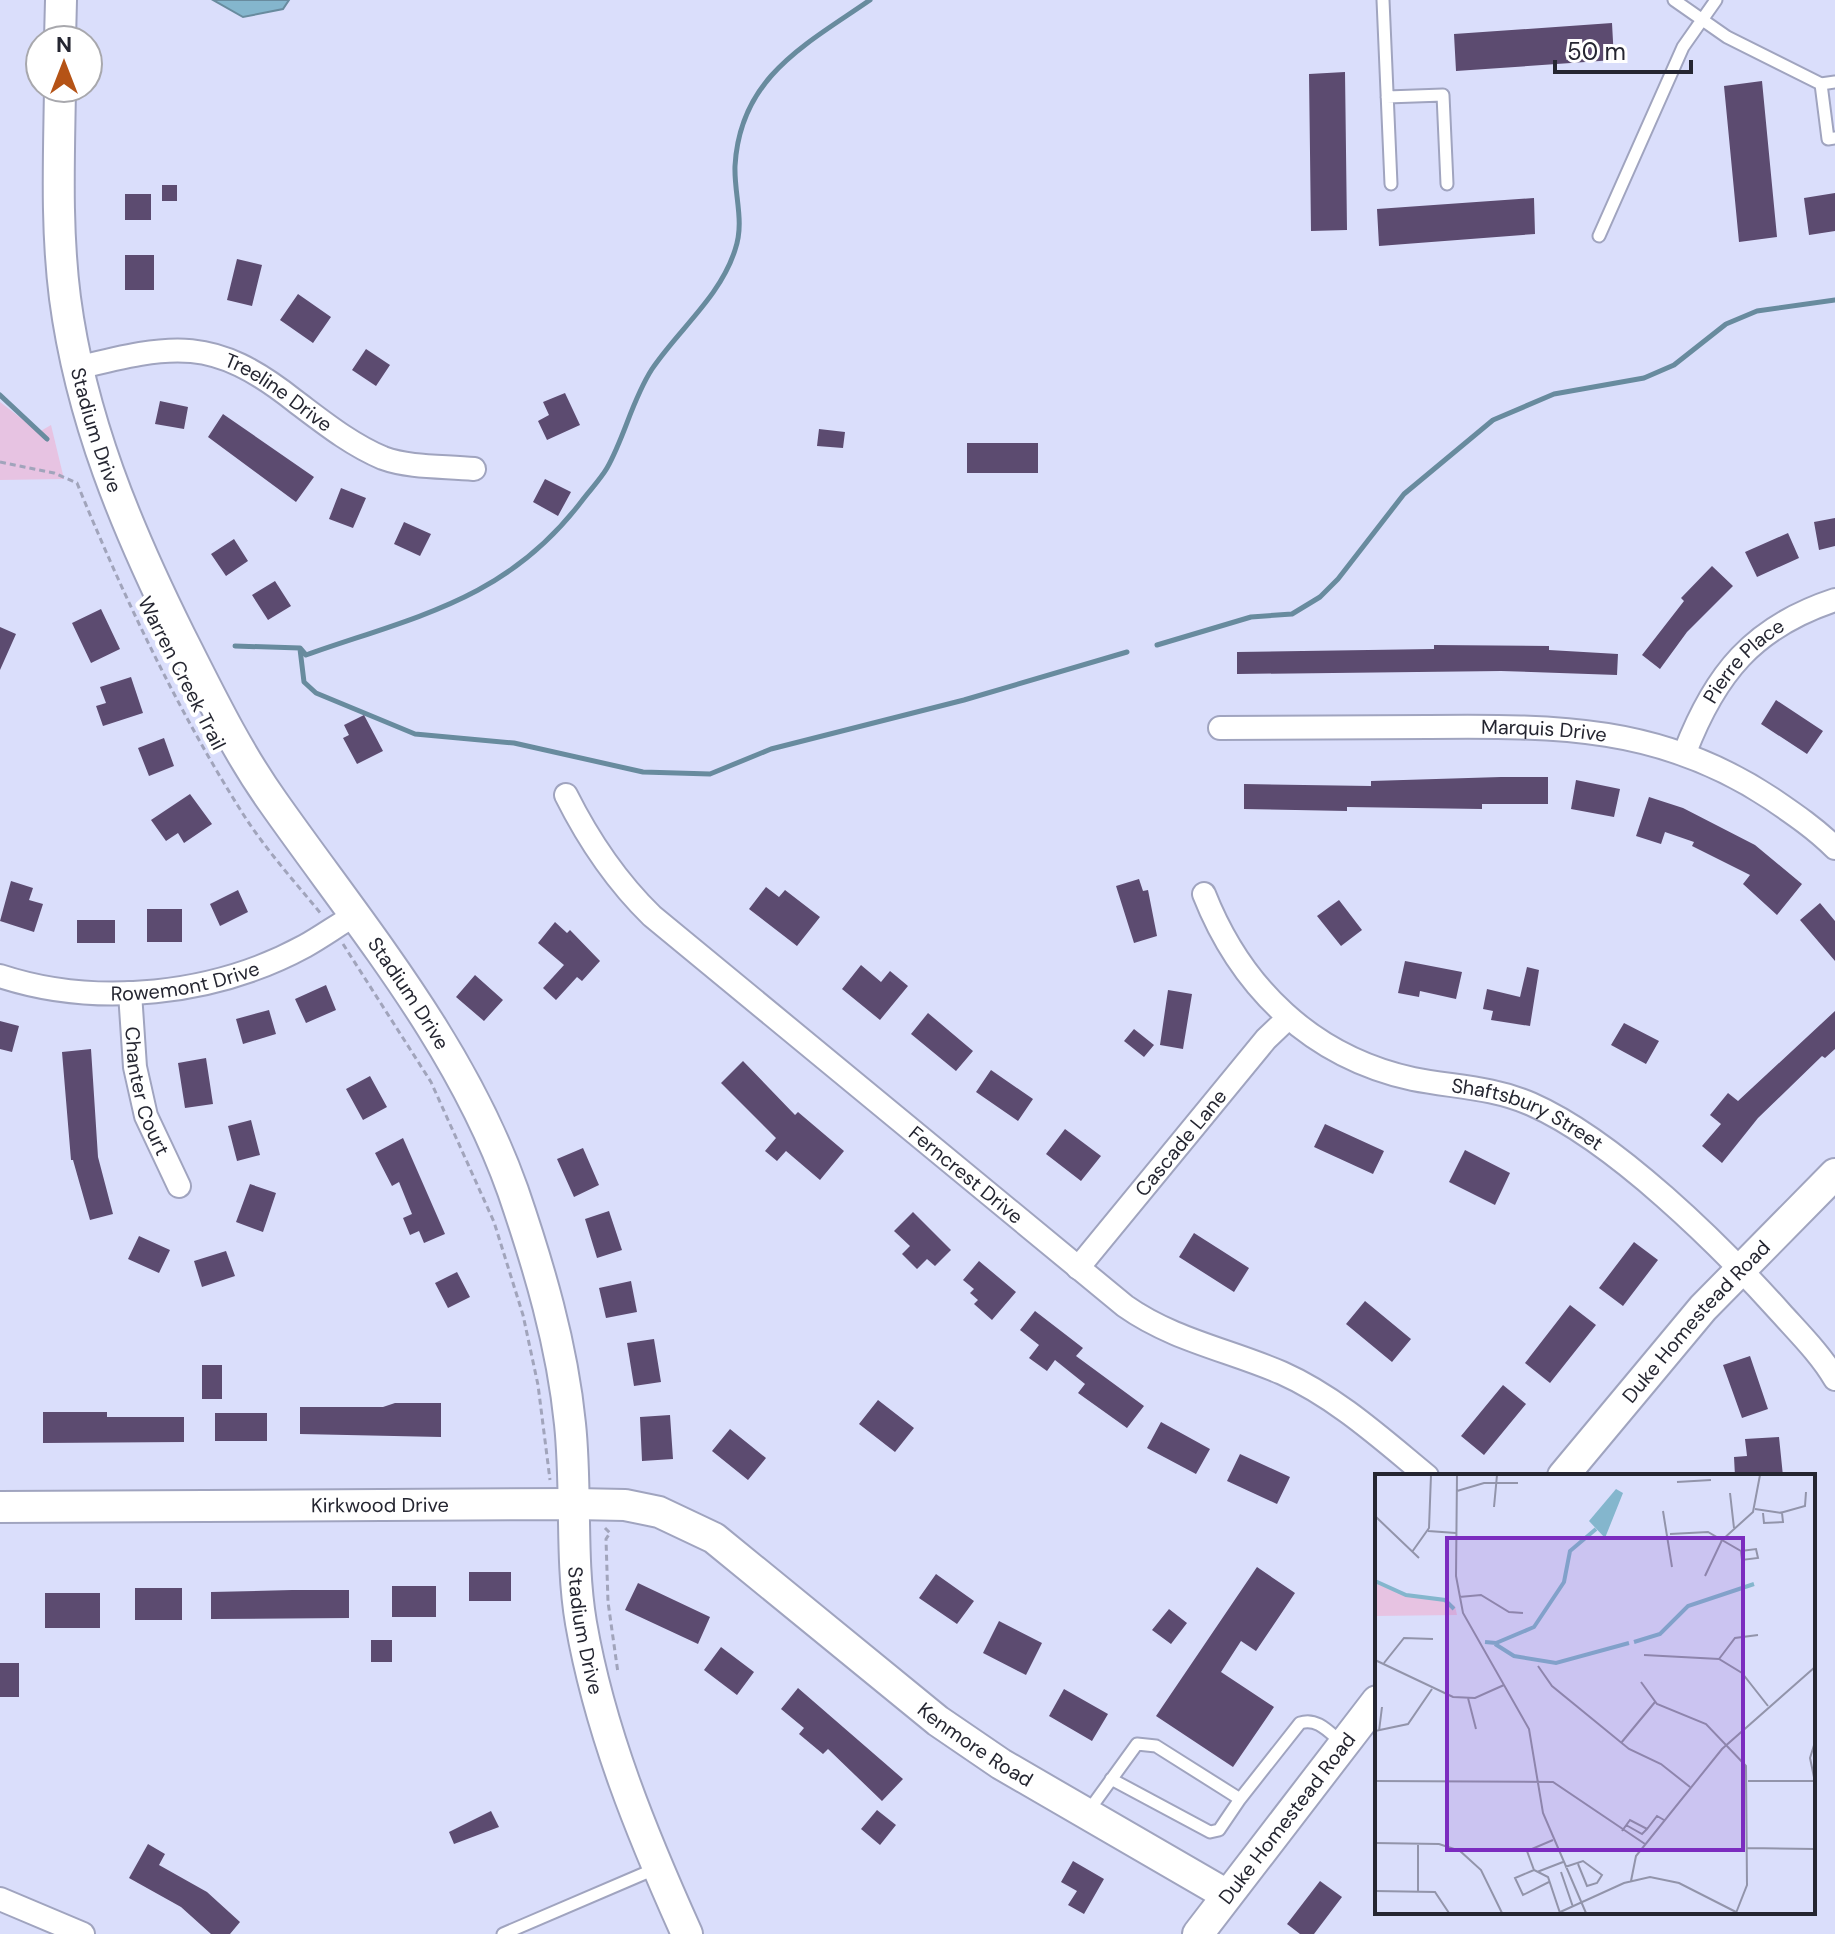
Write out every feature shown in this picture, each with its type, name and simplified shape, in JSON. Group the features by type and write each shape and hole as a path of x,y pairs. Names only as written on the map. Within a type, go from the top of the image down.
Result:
{"street":[{"path":"60,24 61,0"},
{"name":"Stadium Drive","path":"60,104 60,237 65,298 77,368 104,467 134,544 223,720 345,921 399,973 446,1050 511,1185 536,1260 562,1364 575,1504 580,1617 590,1666 627,1796 687,1934"},
{"name":"Treeline Drive","path":"77,368 166,349 215,354 263,376 348,440 384,458 474,469"},
{"name":"Pierre Place","path":"1685,752 1711,693 1747,649 1782,622 1835,600"},
{"name":"Marquis Drive","path":"1220,728 1579,729 1647,741 1685,752 1751,785 1835,848"},
{"name":"Ferncrest Drive","path":"566,795 597,853 630,895 652,916 1078,1268 1159,1328 1252,1361 1327,1397 1424,1474"},
{"name":"Shaftsbury Street","path":"1204,894 1232,953 1287,1019 1360,1063 1413,1079 1505,1094 1556,1116 1606,1150 1741,1269 1806,1341 1835,1379"},
{"name":"Rowemont Drive","path":"0,976 40,987 115,995 174,989 231,975 305,946 345,921"},
{"name":"Chanter Court","path":"130,993 135,1067 146,1116 179,1186"},
{"name":"Cascade Lane","path":"1078,1268 1266,1039 1287,1019"},
{"name":"Duke Homestead Road","path":"1565,1474 1703,1308 1835,1174"},
{"name":"Kirkwood Drive","path":"0,1507 625,1505 659,1512 714,1538 746,1563"},
{"name":"Kenmore Road","path":"746,1563 938,1721 1001,1764 1227,1895"},
{"name":"Duke Homestead Road","path":"1198,1934 1375,1704"},
{"path":"0,1899 83,1934"}],"lane":[{"path":"1383,0 1391,184"},
{"path":"1674,0 1727,37 1821,84 1835,82"},
{"path":"1599,236 1683,47 1716,0"},
{"path":"1821,84 1828,139 1835,138"},
{"path":"1387,97 1443,95 1447,184"},
{"path":"1111,1779 1210,1832 1219,1830 1300,1723 1308,1720 1318,1723 1343,1744"},
{"path":"1087,1814 1137,1744 1146,1742 1240,1799"},
{"path":"503,1934 657,1868"}],"path":[{"name":"Warren Creek Trail","path":"0,462 54,473 77,483 106,555 213,762 245,816 345,921"}],"shaded area":[{"path":"0,402 39,432 51,425 64,479 0,480"}],"water":[{"path":"213,0 289,0 283,9 243,17"}],"building":[{"path":"1612,23 1614,60 1456,71 1454,34"},
{"path":"1345,72 1347,230 1311,231 1309,74"},
{"path":"1762,81 1777,237 1739,242 1724,86"},
{"path":"162,185 177,185 177,201 162,201"},
{"path":"1835,193 1835,231 1809,235 1804,198"},
{"path":"125,194 151,194 151,220 125,220"},
{"path":"1534,198 1535,234 1379,246 1377,209"},
{"path":"125,255 154,255 154,290 125,290"},
{"path":"237,259 262,265 252,306 227,300"},
{"path":"298,294 331,317 313,343 280,320"},
{"path":"366,349 390,365 376,386 352,370"},
{"path":"565,393 580,425 547,440 538,421 549,415 543,402"},
{"path":"160,401 188,407 184,429 155,424"},
{"path":"223,414 314,477 296,502 208,437"},
{"path":"819,429 845,432 843,448 817,446"},
{"path":"967,443 1038,443 1038,473 967,473"},
{"path":"545,479 571,492 558,516 533,502"},
{"path":"341,488 366,498 353,528 329,519"},
{"path":"1835,518 1835,546 1819,550 1814,522"},
{"path":"404,522 431,534 420,556 394,544"},
{"path":"1788,533 1799,558 1757,577 1745,552"},
{"path":"234,539 248,561 226,576 211,554"},
{"path":"1712,566 1733,586 1687,632 1660,669 1642,655 1684,601 1681,598"},
{"path":"275,581 291,606 268,620 252,595"},
{"path":"101,609 120,649 91,663 72,623"},
{"path":"0,627 16,634 0,670"},
{"path":"1434,645 1549,646 1549,650 1618,654 1617,675 1501,671 1237,674 1237,652 1434,649"},
{"path":"131,677 143,713 103,726 96,706 106,703 100,687"},
{"path":"1776,700 1823,731 1807,754 1761,724"},
{"path":"364,715 383,751 357,764 343,738 349,735 344,725"},
{"path":"164,738 174,766 149,776 138,748"},
{"path":"1548,777 1548,804 1482,804 1482,809 1244,809 1244,784 1371,786 1371,781"},
{"path":"1576,780 1620,789 1614,817 1571,809"},
{"path":"190,794 212,824 184,843 178,833 166,841 151,820"},
{"path":"1649,797 1683,808 1755,845 1802,884 1777,915 1743,884 1750,875 1692,846 1694,842 1665,832 1661,844 1636,836"},
{"path":"1139,879 1143,891 1148,890 1157,936 1134,943 1116,886"},
{"path":"11,881 33,888 29,900 43,904 34,932 0,921"},
{"path":"766,887 779,897 785,890 820,917 797,946 749,909"},
{"path":"238,890 248,912 220,926 210,904"},
{"path":"1339,900 1362,930 1341,946 1317,916"},
{"path":"1820,903 1835,921 1835,961 1800,920"},
{"path":"147,909 182,909 182,942 147,942"},
{"path":"77,920 115,920 115,943 77,943"},
{"path":"555,922 567,933 570,930 600,961 582,981 577,977 556,1000 543,988 564,965 538,943"},
{"path":"1405,961 1462,972 1456,999 1420,991 1419,997 1398,993"},
{"path":"861,965 881,982 890,971 908,986 880,1020 842,989"},
{"path":"1527,967 1539,970 1530,1026 1491,1020 1493,1011 1483,1009 1487,989 1520,997"},
{"path":"475,975 503,1000 484,1021 456,997"},
{"path":"326,985 336,1010 306,1023 295,999"},
{"path":"1168,990 1192,994 1183,1049 1160,1045"},
{"path":"269,1010 276,1034 243,1044 236,1019"},
{"path":"1835,1011 1835,1049 1825,1058 1822,1056 1758,1118 1722,1163 1702,1146 1721,1124 1710,1115 1728,1093 1738,1101"},
{"path":"928,1013 973,1051 956,1071 911,1034"},
{"path":"0,1021 19,1026 12,1052 0,1049"},
{"path":"1624,1023 1659,1041 1646,1064 1611,1045"},
{"path":"1134,1029 1154,1045 1144,1057 1124,1041"},
{"path":"91,1049 98,1157 113,1214 90,1220 71,1160 62,1052"},
{"path":"206,1058 213,1104 185,1108 178,1063"},
{"path":"743,1061 795,1115 798,1112 844,1151 820,1180 786,1151 777,1161 765,1151 776,1138 721,1083"},
{"path":"991,1070 1033,1099 1018,1121 976,1092"},
{"path":"370,1076 387,1107 363,1120 346,1089"},
{"path":"251,1120 260,1155 237,1161 228,1126"},
{"path":"1325,1124 1384,1151 1373,1174 1314,1147"},
{"path":"1065,1129 1101,1156 1081,1181 1046,1154"},
{"path":"403,1138 445,1234 424,1243 419,1231 410,1235 403,1218 412,1214 399,1182 392,1186 375,1153"},
{"path":"583,1148 599,1185 574,1197 557,1159"},
{"path":"1465,1150 1510,1173 1495,1205 1449,1182"},
{"path":"250,1184 276,1193 263,1232 236,1222"},
{"path":"609,1211 622,1250 597,1258 585,1219"},
{"path":"913,1212 951,1250 935,1266 927,1259 917,1269 902,1254 910,1246 894,1231"},
{"path":"1194,1233 1249,1268 1234,1292 1179,1257"},
{"path":"139,1236 170,1250 159,1273 128,1259"},
{"path":"1634,1242 1658,1260 1623,1306 1599,1288"},
{"path":"226,1251 235,1276 202,1287 194,1261"},
{"path":"979,1261 1016,1292 992,1320 974,1304 978,1300 970,1293 974,1289 963,1280"},
{"path":"457,1272 470,1297 448,1308 435,1283"},
{"path":"631,1281 637,1312 606,1318 599,1288"},
{"path":"1365,1301 1411,1339 1392,1362 1346,1324"},
{"path":"1570,1305 1596,1325 1550,1383 1525,1363"},
{"path":"1035,1311 1083,1348 1076,1356 1144,1406 1127,1428 1078,1393 1085,1384 1055,1360 1047,1371 1029,1358 1039,1345 1020,1330"},
{"path":"654,1339 661,1382 634,1386 627,1343"},
{"path":"1750,1356 1768,1409 1742,1418 1723,1365"},
{"path":"202,1365 222,1365 222,1399 202,1399"},
{"path":"1503,1385 1526,1404 1484,1455 1461,1436"},
{"path":"878,1400 914,1428 895,1452 859,1424"},
{"path":"395,1403 441,1403 441,1437 300,1434 300,1407 383,1407"},
{"path":"43,1412 107,1412 107,1417 184,1417 184,1442 43,1443"},
{"path":"215,1413 267,1413 267,1441 215,1441"},
{"path":"670,1415 673,1459 642,1461 640,1417"},
{"path":"1161,1422 1210,1449 1196,1474 1147,1448"},
{"path":"730,1429 766,1458 748,1480 712,1451"},
{"path":"1779,1437 1783,1474 1735,1474 1734,1457 1747,1456 1745,1439"},
{"path":"1240,1454 1290,1477 1277,1504 1227,1481"},
{"path":"1257,1567 1295,1593 1256,1651 1241,1641 1221,1672 1274,1707 1233,1767 1156,1716"},
{"path":"469,1572 511,1572 511,1601 469,1601"},
{"path":"936,1574 974,1601 957,1624 919,1598"},
{"path":"638,1583 710,1617 698,1644 625,1610"},
{"path":"392,1586 436,1586 436,1617 392,1617"},
{"path":"135,1588 182,1588 182,1620 135,1620"},
{"path":"349,1590 349,1618 211,1619 211,1592"},
{"path":"45,1593 100,1593 100,1628 45,1628"},
{"path":"1169,1609 1187,1623 1171,1644 1152,1630"},
{"path":"999,1621 1042,1643 1026,1675 983,1653"},
{"path":"371,1640 392,1640 392,1662 371,1662"},
{"path":"721,1647 754,1672 737,1695 704,1670"},
{"path":"0,1663 19,1663 19,1697 0,1697"},
{"path":"798,1688 903,1779 882,1801 828,1749 823,1754 799,1734 804,1728 781,1709"},
{"path":"1064,1689 1108,1714 1092,1741 1049,1716"},
{"path":"877,1810 896,1825 880,1845 861,1829"},
{"path":"491,1811 499,1827 454,1844 449,1832"},
{"path":"148,1844 165,1854 159,1865 207,1892 240,1922 230,1934 211,1934 181,1907 129,1878"},
{"path":"1073,1861 1104,1879 1084,1914 1068,1905 1077,1891 1061,1882"},
{"path":"1320,1881 1342,1897 1314,1934 1300,1934 1287,1924"}],"waterway":[{"path":"235,646 300,648 306,655 385,628 457,601 490,583 522,562 552,535 604,472 652,369 709,298 728,267 739,229 735,166 740,135 749,109 780,66 822,32 870,0"},
{"path":"1157,645 1251,617 1292,614 1320,597 1338,579 1404,494 1493,420 1554,394 1644,378 1674,365 1726,324 1757,311 1835,300"},
{"path":"0,395 47,439"},
{"path":"300,649 304,682 316,693 415,734 514,743 643,772 710,774 771,749 964,700 1127,652"}]}
